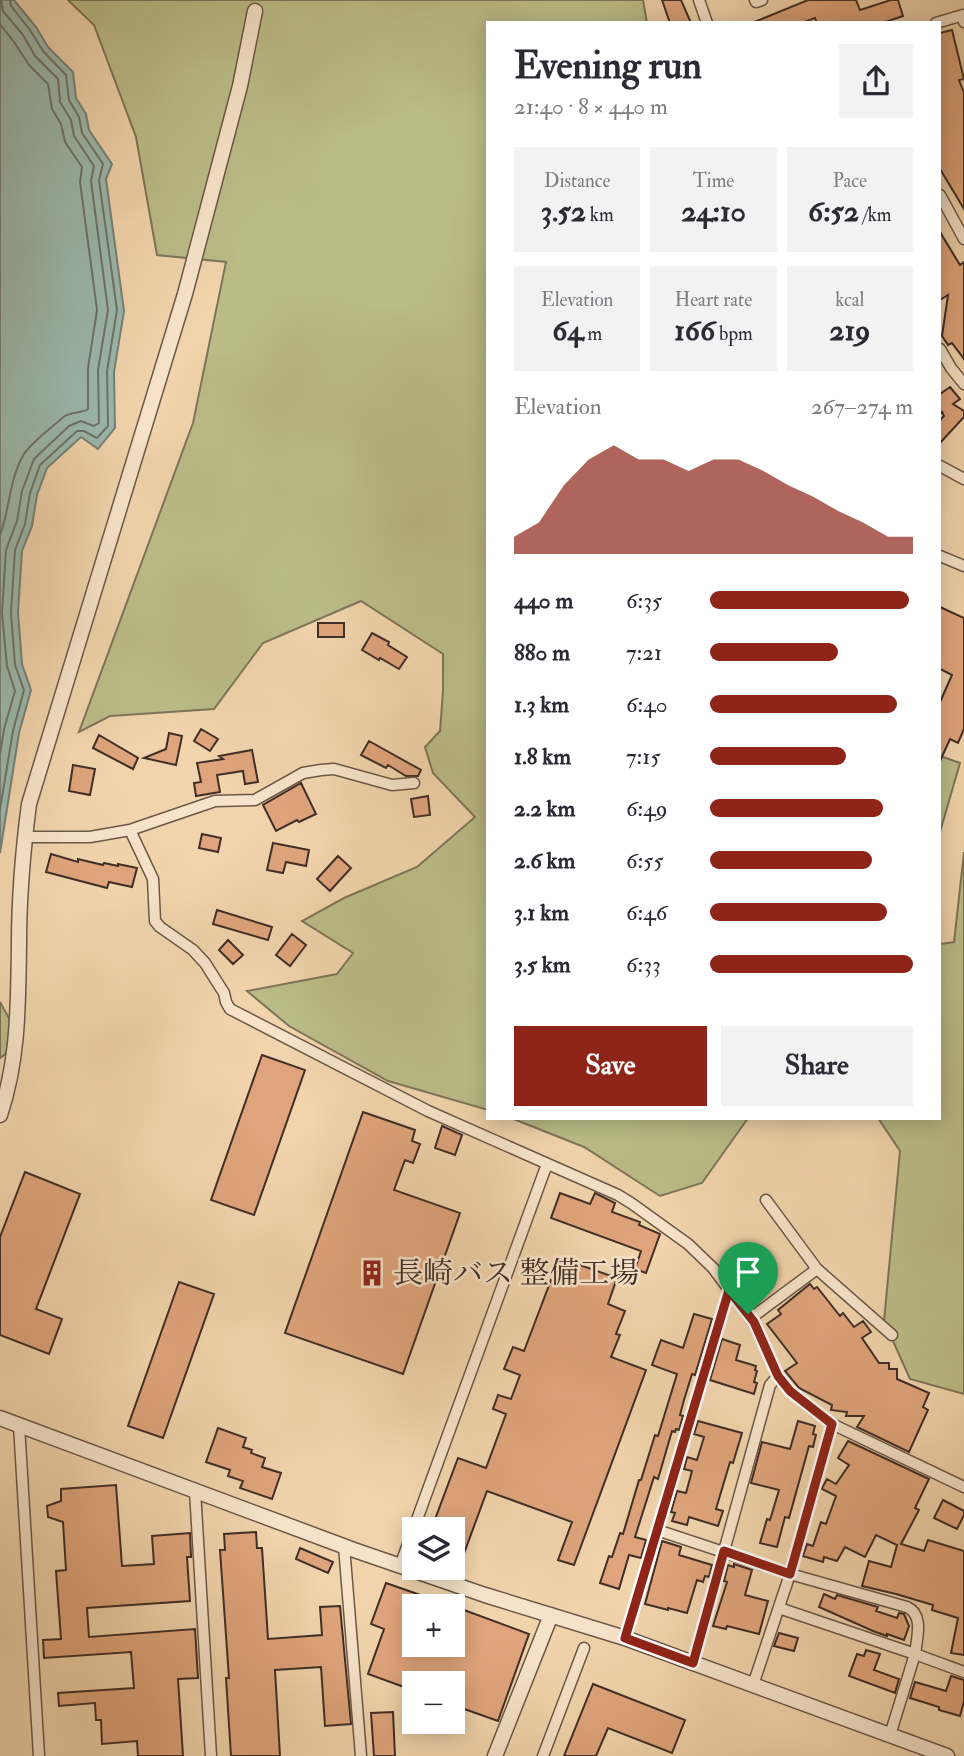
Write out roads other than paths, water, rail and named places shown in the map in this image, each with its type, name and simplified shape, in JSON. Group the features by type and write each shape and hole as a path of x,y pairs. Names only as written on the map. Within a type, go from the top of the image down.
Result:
{"street":[{"path":"699,0 705,21"},
{"path":"755,0 762,0"},
{"path":"0,1115 16,1047 22,863 29,804 185,295 240,86 255,11"},
{"path":"941,22 963,15 964,22"},
{"path":"941,197 964,239"},
{"path":"941,351 964,384"},
{"path":"941,467 964,479"},
{"path":"941,556 964,566"},
{"path":"24,837 90,837 130,830 215,801 255,800 303,773 321,770 334,769 392,785 414,783"},
{"path":"130,830 153,879 155,921 193,950 205,963 224,993 230,1009 428,1111 631,1203 697,1252 713,1268 751,1318 778,1376 790,1391 832,1424 964,1487"},
{"path":"400,1566 547,1164"},
{"path":"766,1200 817,1269 892,1335"},
{"path":"751,1318 817,1269"},
{"path":"625,1638 729,1290"},
{"path":"693,1663 770,1385 778,1376"},
{"path":"0,1418 400,1566 625,1638 947,1756"},
{"path":"753,1685 790,1574 832,1424"},
{"path":"19,1425 39,1756"},
{"path":"195,1491 211,1756"},
{"path":"657,1530 914,1611 918,1625 915,1654 890,1735"},
{"path":"344,1546 360,1756"},
{"path":"779,1608 964,1672"},
{"path":"495,1756 551,1615"},
{"path":"542,1756 584,1648"}],"water":[{"path":"0,0 14,0 48,47 73,72 76,98 86,114 89,130 112,164 106,179 124,311 114,372 115,428 98,449 81,437 47,468 37,495 32,526 22,551 18,612 22,664 31,690 19,733 0,853"}],"place":[{"name":"長崎バス 整備工場","path":"372,1273"}]}
